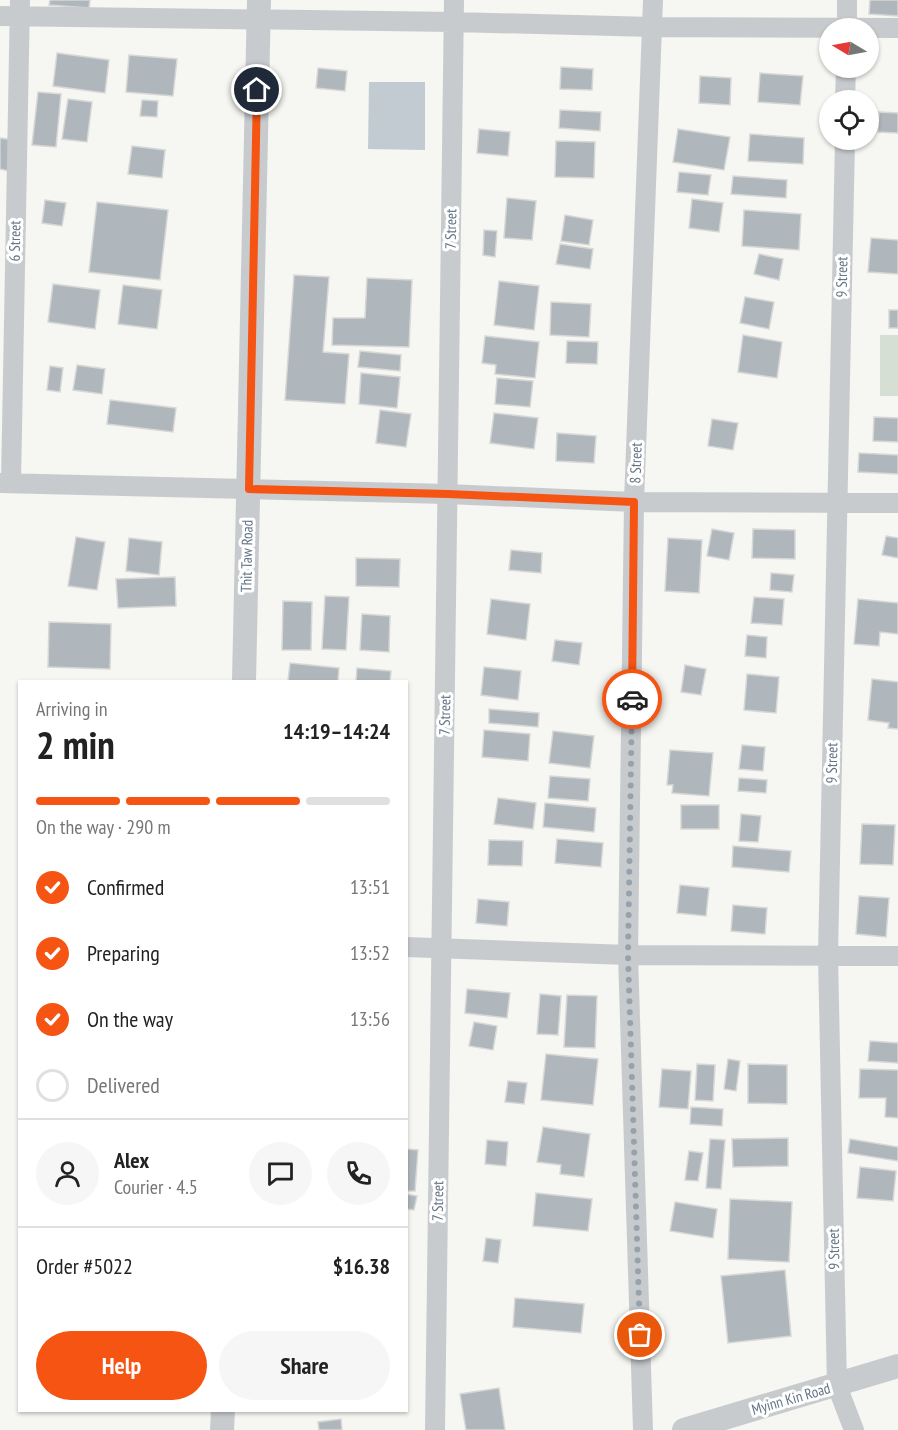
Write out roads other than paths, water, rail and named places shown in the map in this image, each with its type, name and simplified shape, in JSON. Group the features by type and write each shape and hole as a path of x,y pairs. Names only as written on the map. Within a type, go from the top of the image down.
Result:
{"street":[{"name":"7 Street","path":"435,1430 454,0"},
{"name":"8 Street","path":"643,1430 628,955 634,502 653,0"},
{"path":"847,0 847,18"},
{"path":"13,11 259,10 454,22 653,27 819,28"},
{"name":"Thit Taw Road","path":"244,680 259,10"},
{"name":"6 Street","path":"5,483 13,11"},
{"path":"879,28 898,28"},
{"name":"9 Street","path":"837,1386 828,955 844,150"},
{"path":"5,483 448,494 634,502 898,503"},
{"path":"408,947 628,955 898,956"},
{"name":"Myinn Kin Road","path":"684,1430 898,1366"},
{"path":"837,1386 854,1430"},
{"path":"222,1430 223,1412"}]}
